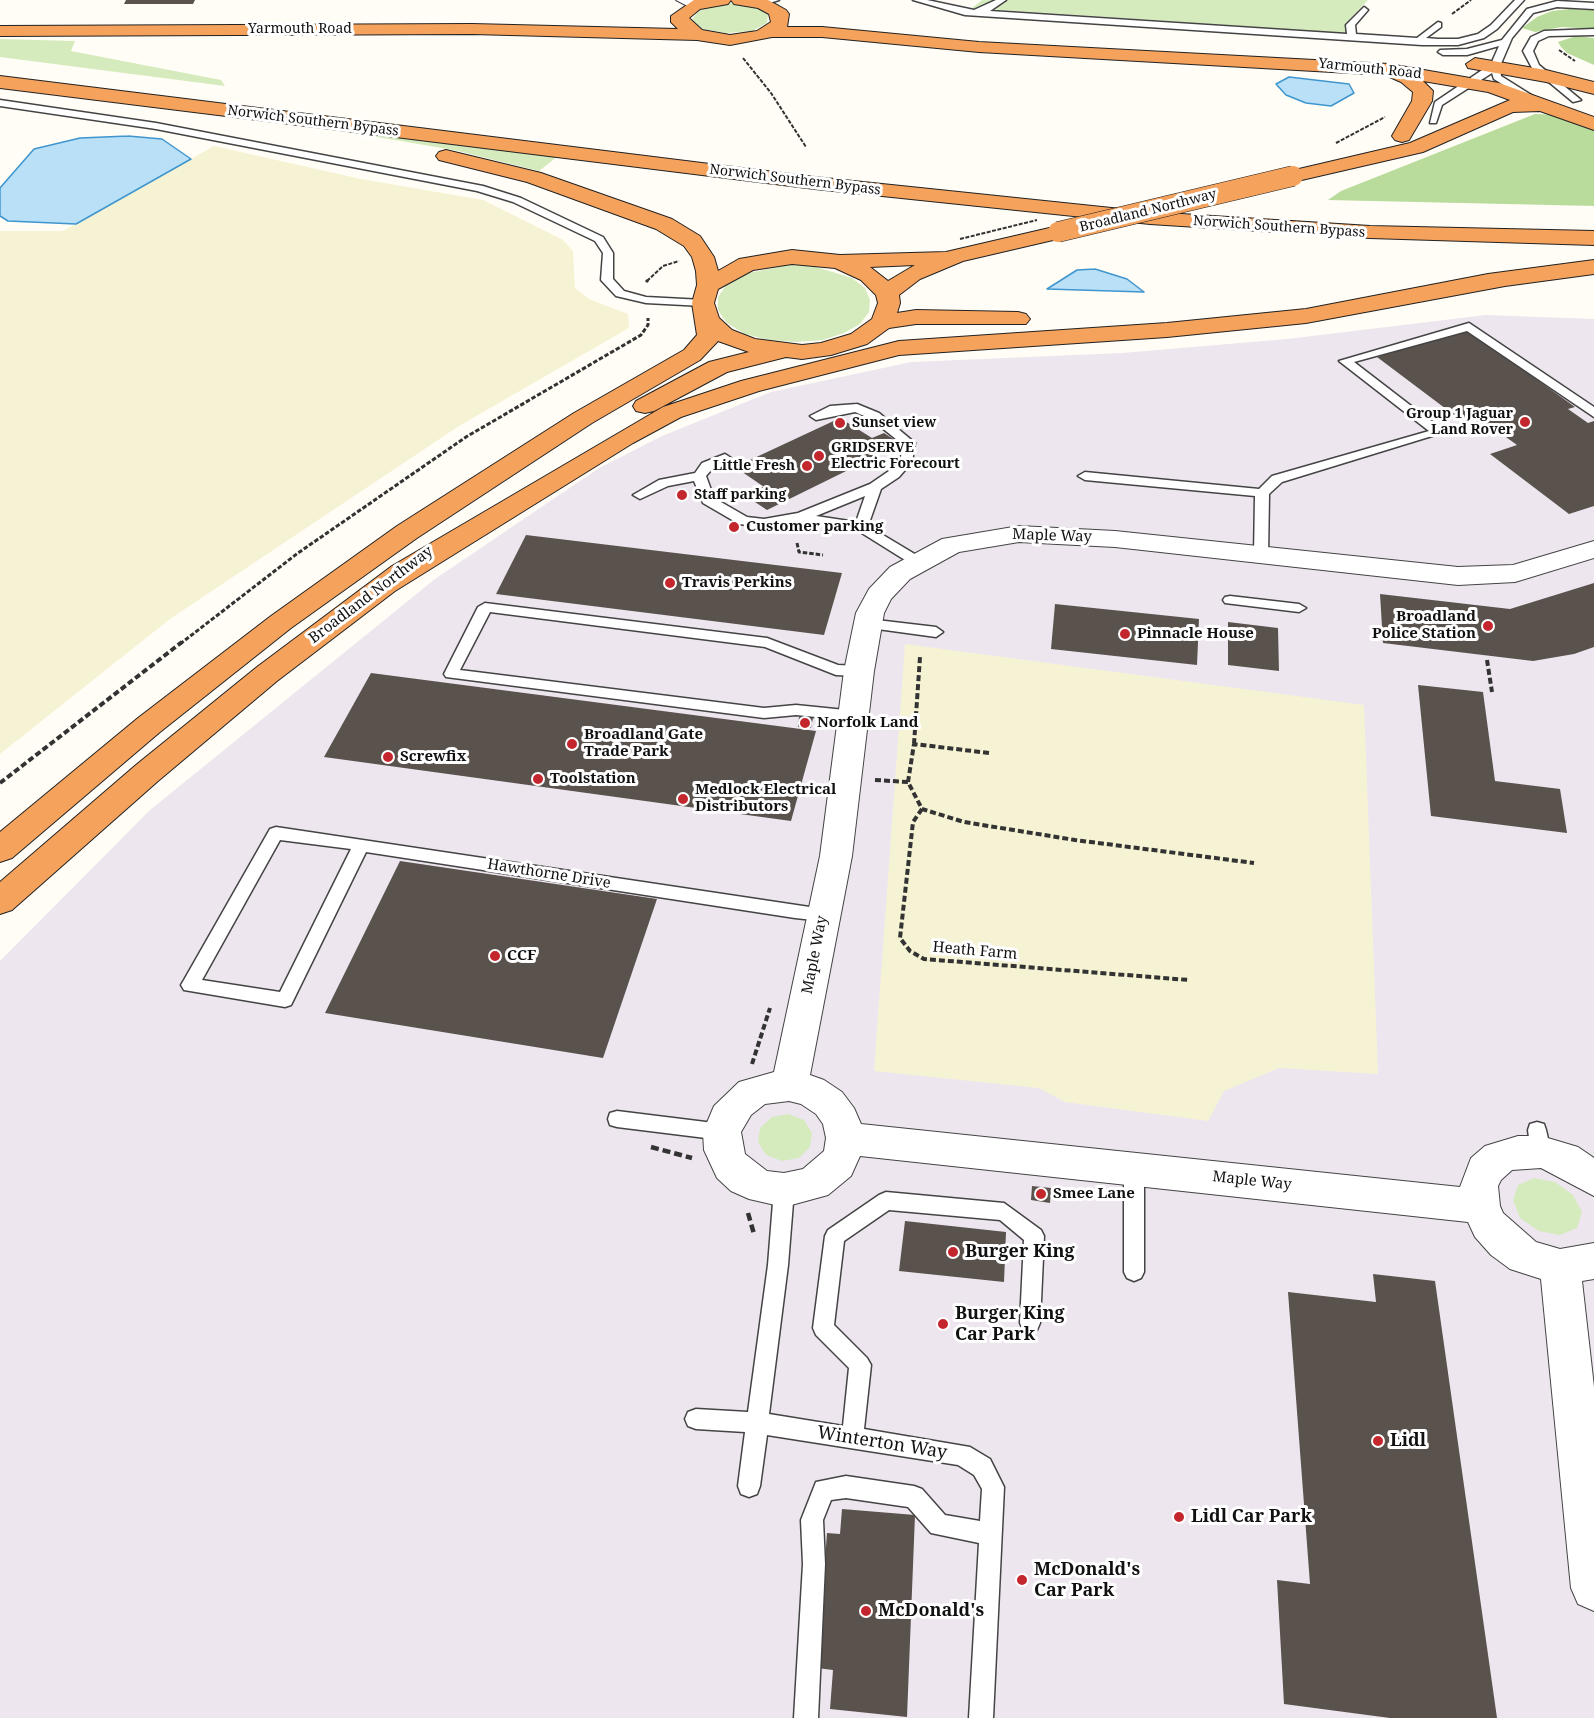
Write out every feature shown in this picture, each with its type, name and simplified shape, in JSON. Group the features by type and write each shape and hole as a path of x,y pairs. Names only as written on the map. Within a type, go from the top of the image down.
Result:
{"highway":[{"name":"Yarmouth Road","path":"0,31 509,29 624,26 657,22 687,7 722,0"},
{"name":"Yarmouth Road","path":"740,0 773,6 872,36"},
{"path":"772,32 780,24 773,6"},
{"path":"687,7 680,22 684,28 697,35"},
{"name":"Yarmouth Road","path":"0,23 90,29"},
{"name":"Yarmouth Road","path":"509,29 697,35 730,40 754,38 772,32 872,36 979,47 1138,54 1389,70 1582,91 1594,107"},
{"name":"Yarmouth Road","path":"1138,54 1315,54 1512,85 1594,124"},
{"name":"Norwich Southern Bypass","path":"0,68 739,158 1098,197 1415,217 1594,220"},
{"path":"1389,70 1408,78 1423,91 1422,101 1402,136"},
{"path":"0,83 324,134 485,165 591,196 664,224 692,241 703,257 707,271 706,303 724,334 741,342 781,351 802,352 842,345 866,335 882,322 889,303 887,293 869,275 839,262 804,258 769,259 728,272 706,303"},
{"name":"Norwich Southern Bypass","path":"0,83 814,183 1150,219 1359,232 1594,238"},
{"name":"Broadland Northway","path":"1339,164 1433,121 1462,113 1512,85"},
{"name":"Broadland Northway","path":"887,293 912,274 956,256 1339,164 1416,148 1512,85"},
{"name":"Broadland Northway","path":"839,262 956,256"},
{"path":"882,322 916,317 1088,319 1257,311 1594,267"},
{"path":"385,585 523,498 653,422 672,412 750,386 899,348 1167,330 1306,316 1509,278"},
{"name":"Broadland Northway","path":"0,850 149,725 282,622 407,532 574,424 692,355 709,336 706,303"},
{"name":"Broadland Northway","path":"0,902 147,773 267,674 488,506 688,381 718,367 781,351"}],"street":[{"name":"Maple Way","path":"789,1086 847,778 859,671 868,624 879,595 900,573 952,545 1019,534 1115,539 1428,573 1486,576 1515,573 1594,549"},
{"path":"789,1086 811,1091 829,1103 841,1119 845,1138 837,1164 827,1174 814,1183 784,1190 763,1187 745,1179 731,1166 723,1150 722,1132 727,1117 752,1093 770,1087 789,1086"},
{"name":"Maple Way","path":"845,1138 1480,1206"},
{"path":"1594,1179 1539,1141 1518,1152 1499,1158 1485,1170 1479,1186 1480,1206 1489,1225 1505,1242 1524,1256 1577,1264 1568,1336 1594,1588"}],"lane":[{"path":"917,0 965,12 1422,42 1458,42 1481,36 1494,27 1520,0"},
{"path":"965,12 987,9 1002,0"},
{"path":"1387,40 1431,51 1467,52 1505,42 1530,11 1542,6 1567,4 1594,6"},
{"path":"1352,37 1350,25 1364,10"},
{"path":"1422,42 1421,37 1438,25"},
{"path":"1433,121 1438,104 1512,85 1535,66 1528,51 1534,39 1547,33 1565,30 1594,32"},
{"path":"1505,42 1512,85"},
{"path":"0,103 156,126 479,188 517,200 599,239 608,253 607,280 614,291 646,300 706,303"},
{"path":"1261,556 1262,493 1277,479 1439,432 1345,362 1469,327 1594,412"},
{"path":"699,476 708,500 744,521 764,523 801,517 875,487 894,474 907,459 909,443 875,416 851,408 830,410"},
{"path":"816,416 833,415 851,408"},
{"path":"640,495 664,483 699,476 707,466 725,458"},
{"path":"1085,476 1262,493"},
{"path":"861,527 875,487"},
{"path":"801,517 861,527 918,562"},
{"path":"1230,600 1299,608"},
{"path":"855,716 796,710 764,713 451,674 485,607 767,643 836,670 859,671"},
{"path":"868,624 936,632"},
{"name":"Hawthorne Drive","path":"361,845 285,1000 190,985 276,833 361,845 823,915"},
{"path":"617,1119 722,1132"},
{"path":"1134,1169 1134,1272"},
{"path":"749,1486 778,1265 784,1190"},
{"path":"852,1439 860,1365 823,1328 835,1236 886,1200 1004,1212 1034,1236 1030,1323"},
{"name":"Winterton Way","path":"696,1419 759,1423 962,1455 982,1467 993,1487 981,1718"},
{"path":"806,1718 814,1564 812,1520 824,1490 846,1487 914,1497 939,1525 990,1534"}],"path":[{"path":"1565,30 1556,41 1556,46 1581,64"},
{"path":"742,57 771,93 806,147"},
{"path":"0,783 298,553 466,437 641,335 648,325 643,288 655,271 663,266 703,257"},
{"path":"758,493 756,492 765,488"},
{"path":"797,543 799,552 824,555"},
{"path":"920,657 914,744 908,782 922,809 964,822 1076,840 1254,863"},
{"path":"1487,660 1492,692"},
{"path":"914,744 989,753"},
{"path":"847,778 908,782"},
{"name":"Heath Farm","path":"922,809 913,822 900,938 910,951 924,959 1189,980"},
{"path":"750,1071 773,998"}],"shaded area":[{"path":"214,146 361,179 483,200 563,240 573,251 575,288 589,299 628,314 629,328 459,426 170,619 0,754 0,231 63,231"},
{"path":"1486,315 1594,319 1594,1718 0,1718 0,961 150,810 435,579 599,468 662,436 771,392 911,362 1122,353 1287,339"},
{"path":"905,644 1364,705 1378,1074 1279,1068 1224,1091 1208,1121 1065,1102 1039,1088 874,1071"}],"green space":[{"path":"982,0 1368,0 1348,21 1346,33 972,8"},
{"path":"732,3 762,10 768,14 767,23 752,31 726,33 702,29 692,19 700,10"},
{"path":"1594,10 1594,29 1562,27 1535,32 1522,28 1537,17 1552,11"},
{"path":"1576,36 1594,38 1594,65 1567,53 1558,42"},
{"path":"0,39 75,41 71,51 221,80 225,86 0,57"},
{"path":"1535,114 1560,115 1594,127 1594,206 1328,200 1341,191"},
{"path":"317,127 558,156 539,171 454,150"},
{"path":"789,265 813,266 852,278 865,288 870,300 869,312 860,324 844,333 823,340 796,342 769,340 745,334 727,323 718,310 718,297 727,284 744,274"},
{"path":"788,1114 804,1120 812,1133 810,1147 799,1158 782,1161 766,1155 758,1142 760,1128 772,1117"},
{"path":"1534,1178 1555,1182 1573,1195 1582,1212 1577,1228 1560,1235 1539,1231 1520,1218 1513,1200 1518,1185"}],"water":[{"path":"1289,77 1349,84 1354,93 1331,106 1306,103 1286,95 1276,84"},
{"path":"128,136 162,139 191,159 76,224 8,221 0,216 0,188 34,149 80,138"},
{"path":"1095,269 1127,279 1144,292 1047,289 1077,270"}],"building":[{"path":"126,0 195,0 193,4 124,4"},
{"name":"Group 1 Jaguar Land Rover","path":"1468,330 1575,407 1568,409 1588,423 1594,421 1594,506 1569,514 1490,454 1517,445 1499,432 1482,436 1377,357"},
{"name":"GRIDSERVE Electric Forecourt","path":"840,418 872,438 884,433 901,444 767,510 749,498 767,489 735,467"},
{"name":"Travis Perkins","path":"526,535 842,573 824,635 496,594"},
{"name":"Broadland Police Station","path":"1594,583 1594,647 1574,654 1533,661 1383,643 1380,594 1510,609"},
{"name":"Pinnacle House","path":"1055,604 1199,619 1197,665 1051,649"},
{"path":"1228,622 1278,628 1279,671 1228,665"},
{"name":"Broadland Gate Trade Park","path":"371,673 816,731 791,821 324,757"},
{"path":"1418,685 1483,692 1495,781 1560,789 1567,833 1431,816"},
{"name":"Norfolk Land","path":"799,717 813,718 811,728 798,727"},
{"name":"CCF","path":"400,861 657,899 603,1058 325,1013"},
{"name":"Smee Lane","path":"1032,1186 1051,1188 1050,1203 1031,1200"},
{"name":"Burger King","path":"905,1221 1006,1232 1004,1282 899,1271"},
{"name":"Lidl","path":"1373,1274 1435,1281 1497,1718 1390,1718 1284,1704 1277,1580 1310,1584 1288,1292 1376,1302"},
{"name":"McDonald's","path":"842,1509 915,1515 907,1717 830,1709 833,1670 817,1668 827,1533 840,1534"}],"place":[{"name":"Group 1 Jaguar Land Rover","path":"1525,422"},
{"name":"Sunset view","path":"840,423"},
{"name":"GRIDSERVE Electric Forecourt","path":"819,456"},
{"name":"Little Fresh","path":"807,466"},
{"name":"Staff parking","path":"682,495"},
{"name":"Customer parking","path":"734,527"},
{"name":"Travis Perkins","path":"670,583"},
{"name":"Broadland Police Station","path":"1488,626"},
{"name":"Pinnacle House","path":"1125,634"},
{"name":"Norfolk Land","path":"805,723"},
{"name":"Broadland Gate Trade Park","path":"572,744"},
{"name":"Screwfix","path":"388,757"},
{"name":"Toolstation","path":"538,779"},
{"name":"Medlock Electrical Distributors","path":"683,799"},
{"name":"CCF","path":"495,956"},
{"name":"Smee Lane","path":"1041,1194"},
{"name":"Burger King","path":"953,1252"},
{"name":"Burger King Car Park","path":"943,1324"},
{"name":"Lidl","path":"1378,1441"},
{"name":"Lidl Car Park","path":"1179,1517"},
{"name":"McDonald's Car Park","path":"1022,1580"},
{"name":"McDonald's","path":"866,1611"}]}
